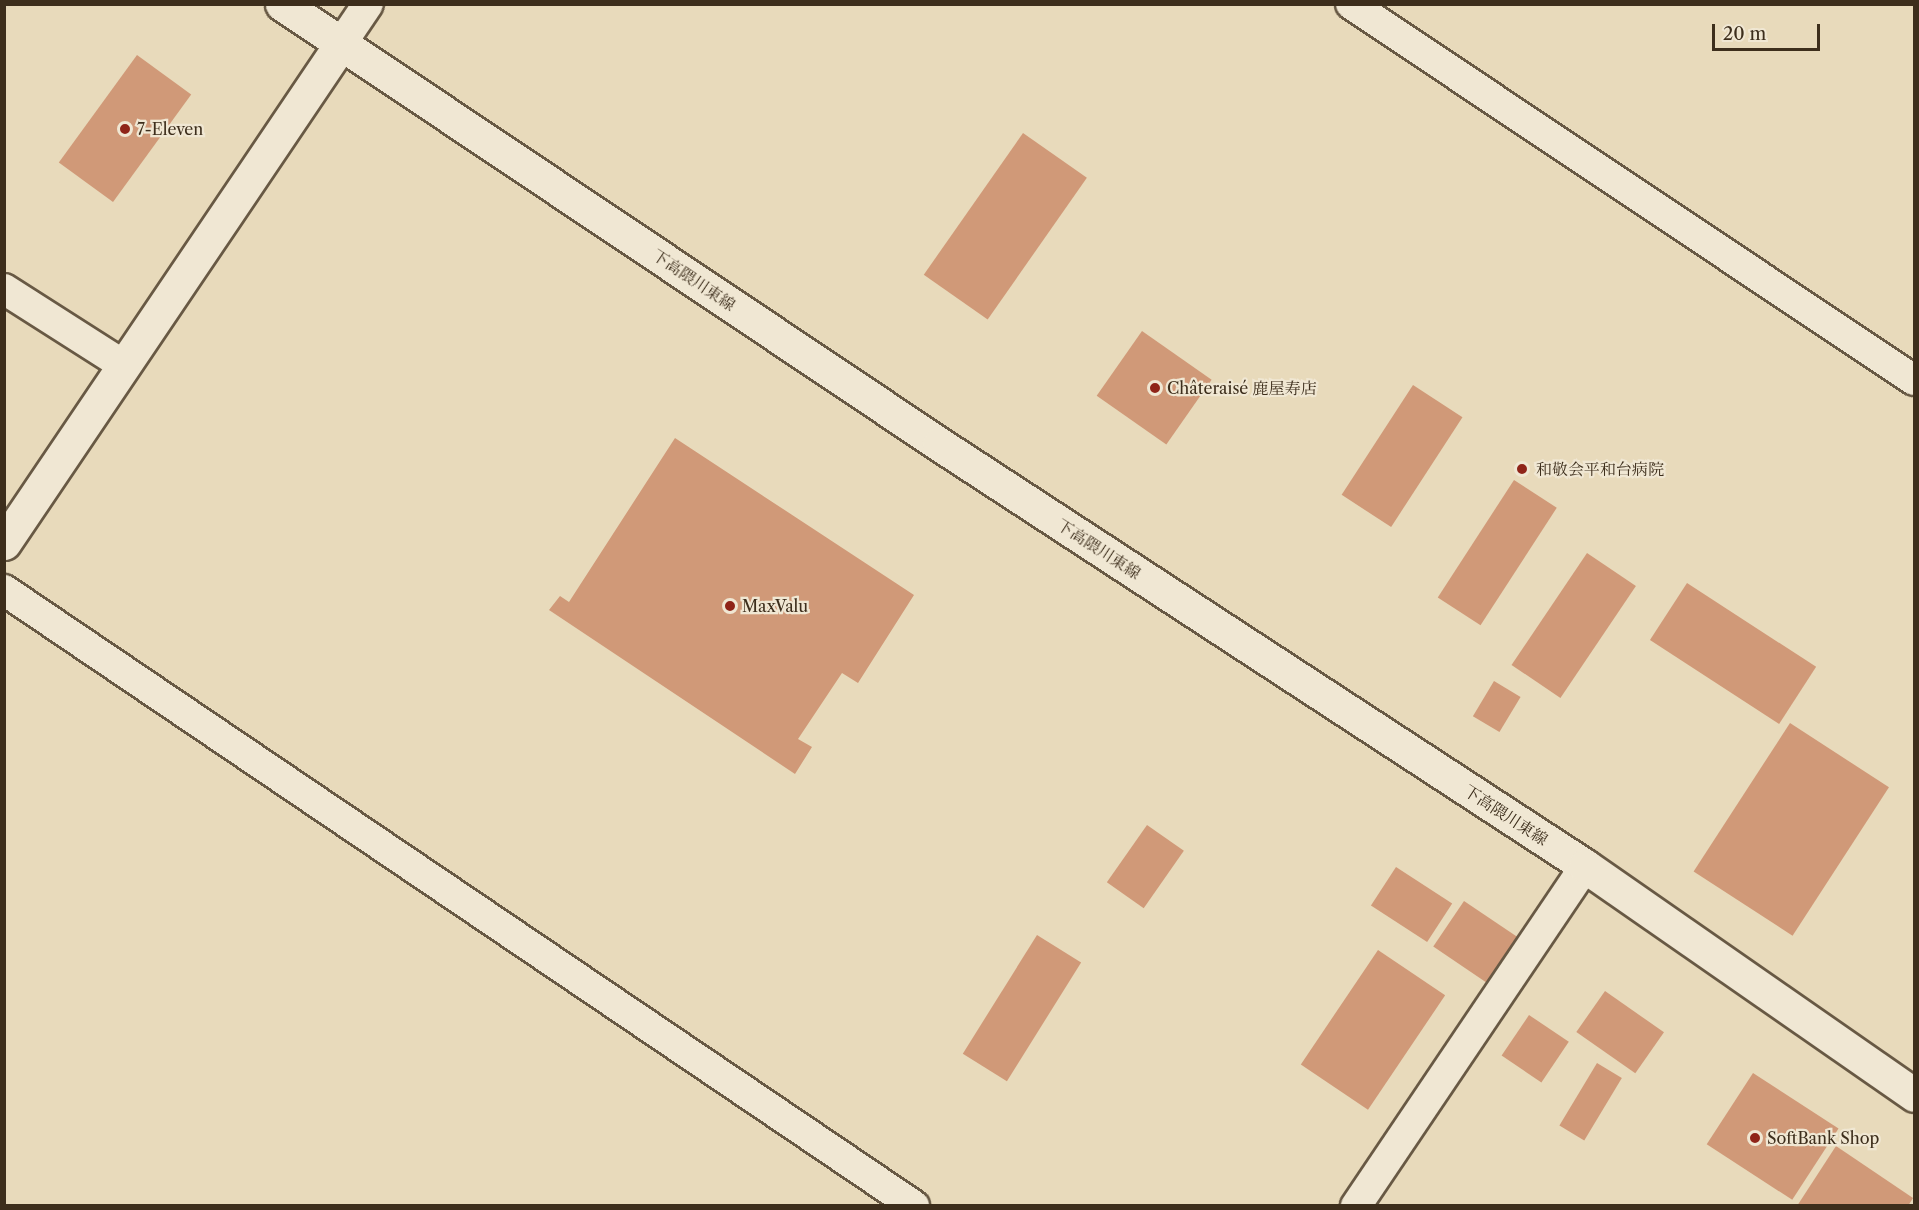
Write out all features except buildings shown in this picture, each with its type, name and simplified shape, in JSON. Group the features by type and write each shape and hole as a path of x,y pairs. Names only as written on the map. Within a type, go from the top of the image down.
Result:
{"main road":[{"name":"下高隈川東線","path":"282,4 1585,866 1914,1095"},
{"path":"4,543 341,44"}],"street":[{"path":"341,44 368,4"},
{"path":"1351,4 1914,380"},
{"path":"4,289 124,366"},
{"path":"4,590 914,1206"},
{"path":"1356,1206 1585,866"}],"place":[{"name":"7-Eleven","path":"125,129"},
{"name":"Châteraisé 鹿屋寿店","path":"1155,388"},
{"name":"和敬会平和台病院","path":"1522,469"},
{"name":"MaxValu","path":"730,606"},
{"name":"SoftBank Shop","path":"1755,1138"}]}
